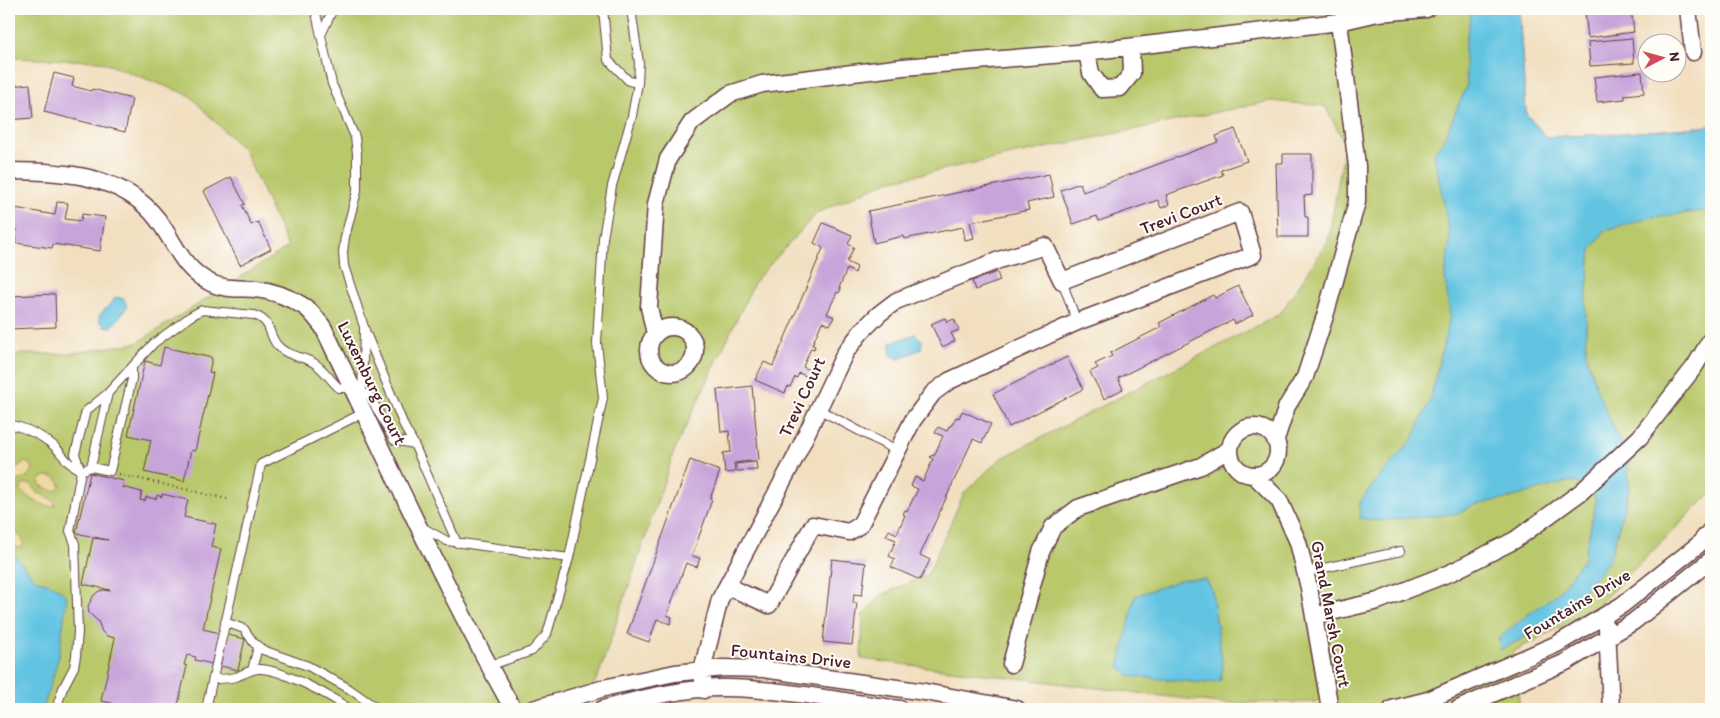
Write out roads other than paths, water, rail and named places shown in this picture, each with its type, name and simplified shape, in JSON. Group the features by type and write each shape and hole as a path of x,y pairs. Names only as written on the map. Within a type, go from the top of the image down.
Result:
{"street":[{"path":"655,334 649,307 656,204 668,160 692,122 730,94 762,84 903,66 1087,52 1339,22 1378,13 1426,9"},
{"path":"1688,9 1693,52"},
{"path":"1276,439 1287,406 1305,377 1358,202 1357,166 1339,22"},
{"path":"1087,52 1091,73 1102,89 1120,88 1132,73 1131,47"},
{"name":"Luxemburg Court","path":"9,171 71,174 109,184 136,198 157,219 193,272 212,284 257,290 288,298 307,308 323,327 357,390 365,412 418,524 489,666 513,709"},
{"name":"Trevi Court","path":"704,690 702,670 720,599 795,458 845,352 879,314 896,301 1000,260 1045,246 1062,281 1240,212 1253,255 1077,322 949,382 933,393 913,420 860,525 849,532 812,525 769,605 727,586"},
{"path":"1314,616 1378,601 1452,572 1515,540 1581,492 1640,436 1694,366 1711,339"},
{"path":"1256,426 1287,406"},
{"path":"1256,426 1264,428 1276,439 1278,448 1276,461 1269,470 1262,474 1254,475 1246,474 1235,466 1230,450 1235,435 1248,427 1256,426"},
{"path":"1011,664 1041,552 1053,527 1078,508 1201,466 1230,450"},
{"name":"Grand Marsh Court","path":"1276,461 1279,500 1298,542 1306,572 1329,703 1328,709"},
{"path":"1201,466 1235,466"},
{"name":"Grand Marsh Court","path":"1254,475 1279,500"},
{"name":"Fountains Drive","path":"1392,709 1428,700 1557,644 1622,605 1698,545 1711,530"},
{"path":"1458,709 1566,662 1633,622 1711,560"},
{"path":"1606,614 1611,709"},
{"name":"Fountains Drive","path":"533,709 608,687 675,673 724,668 763,669 924,692 990,707 1017,709"},
{"name":"Fountains Drive","path":"603,709 669,693 724,688 763,690 900,709"}],"lane":[{"path":"315,9 332,84 355,137 357,154 357,191 343,252 344,266 364,324 405,428 414,444 457,543"},
{"path":"321,35 333,9"},
{"path":"602,9 608,60 629,81 638,83"},
{"path":"489,666 532,651 547,634 570,558 603,398 597,343 603,238 612,186 632,116 638,83 639,63 631,9"},
{"path":"1062,281 1077,322"},
{"path":"56,709 63,688 74,666 76,656 78,632 75,544 70,531 81,471 75,454 86,411 108,393 154,344 191,316 202,310 211,310 261,318 267,322 276,345 283,351 314,363 339,388 357,390 369,394 394,440 414,444"},
{"path":"357,390 364,324"},
{"path":"81,471 91,467 110,471 132,378 132,368"},
{"path":"91,467 108,393"},
{"path":"818,410 897,451"},
{"path":"206,709 261,464 365,412"},
{"path":"9,424 29,431 42,439 57,449 67,463 81,471"},
{"path":"418,524 447,541 570,558"},
{"path":"1306,572 1401,551"},
{"path":"226,622 244,629 263,650 308,666 348,688 378,709"},
{"path":"252,670 258,646"},
{"path":"212,679 234,678 252,670 264,669 321,691 349,709"}],"water":[{"path":"1472,9 1519,9 1526,114 1546,137 1616,134 1711,126 1711,207 1705,211 1653,217 1605,230 1591,250 1586,302 1586,354 1598,392 1628,461 1629,490 1610,559 1572,606 1545,627 1500,650 1499,638 1558,593 1584,558 1596,502 1592,488 1570,481 1510,498 1474,505 1455,514 1376,521 1360,518 1359,504 1414,437 1430,400 1450,317 1445,278 1450,236 1434,153 1444,139 1467,85 1464,49"},
{"path":"116,297 124,299 127,307 112,327 104,326 100,322 99,316"},
{"path":"915,334 922,340 921,349 899,359 891,355 891,343"},
{"path":"9,549 35,579 55,586 67,596 59,656 43,709 9,709"},
{"path":"1184,579 1205,579 1212,591 1223,668 1220,681 1204,683 1129,676 1119,667 1135,596"}]}
